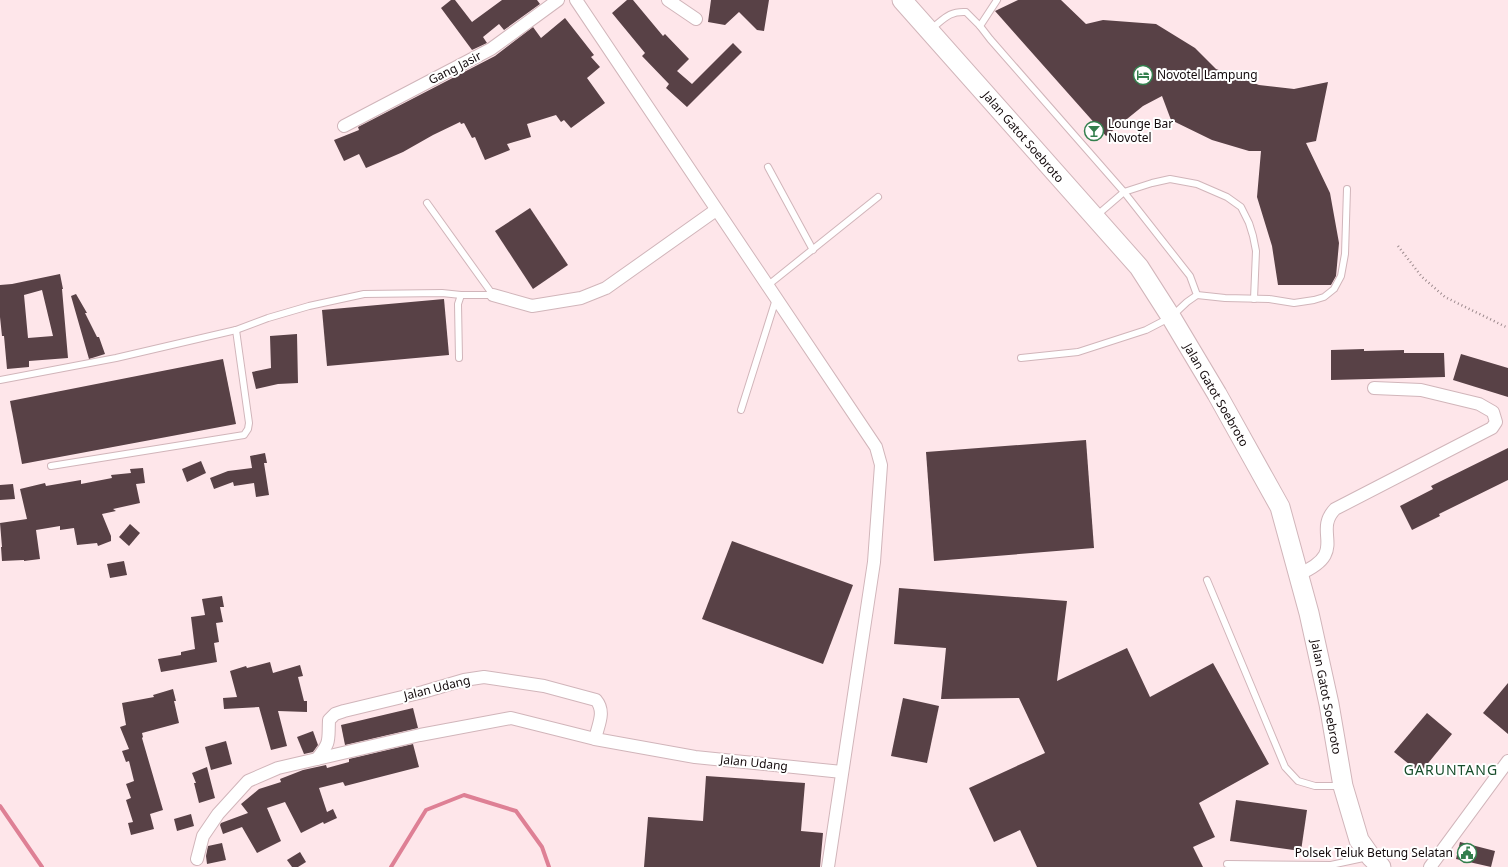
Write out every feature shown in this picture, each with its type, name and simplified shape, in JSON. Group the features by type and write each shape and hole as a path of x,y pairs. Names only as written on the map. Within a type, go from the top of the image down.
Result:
{"main road":[{"name":"Jalan Gatot Soebroto","path":"902,0 1139,267 1217,394 1280,507 1299,574 1329,704 1343,786 1359,840 1376,862"}],"street":[{"name":"Gang Jasir","path":"344,126 491,49 558,0"},
{"path":"576,0 876,447 881,466 874,562 828,867"},
{"path":"668,0 696,19"},
{"path":"493,295 532,306 581,298 606,288 716,210"},
{"path":"1299,574 1312,568 1320,562 1327,553 1327,525 1329,516 1335,509 1492,428 1496,422 1493,412 1479,404 1421,390 1374,388"},
{"name":"Jalan Udang","path":"317,759 328,744 329,720 335,714 369,704 424,692 464,680 484,677 544,686 596,700 600,705 601,714 595,739"},
{"name":"Jalan Udang","path":"197,859 203,836 218,814 248,781 278,768 420,735 511,718 595,739 696,757 842,772"},
{"path":"1430,867 1508,761"}],"lane":[{"path":"980,26 998,0"},
{"path":"930,30 950,14 966,12 980,26 1124,192 1190,276 1197,295"},
{"path":"768,167 813,250"},
{"path":"1095,217 1124,192 1170,179 1197,184 1228,197 1241,207 1249,223 1256,250 1254,299"},
{"path":"1021,358 1078,352 1146,330 1171,317 1197,295 1225,298 1269,299 1294,303 1324,297 1334,289 1341,276 1345,254 1347,189"},
{"path":"767,286 878,197"},
{"path":"427,203 493,295"},
{"path":"0,380 116,358 236,330 268,318 303,308 364,294 442,293 461,295 493,295"},
{"path":"459,358 458,304 461,295"},
{"path":"741,410 776,299"},
{"path":"51,466 244,434 248,429 249,423 236,330"},
{"path":"1207,580 1284,767 1298,781 1315,786 1343,786"},
{"path":"1227,864 1331,865 1376,862"}],"path":[{"path":"1398,246 1422,277 1445,297 1508,328"}],"building":[{"path":"451,0 455,0 472,22 502,0 537,0 540,4 504,30 499,24 483,37 487,43 472,50 441,8"},
{"path":"627,0 633,0 663,36 665,34 689,59 677,71 692,84 733,43 742,52 687,107 666,88 669,84 642,56 645,53 612,13"},
{"path":"711,0 769,0 764,31 757,30 739,12 725,25 708,22"},
{"name":"Novotel Lampung","path":"1018,0 1061,0 1086,24 1103,20 1156,24 1195,48 1216,69 1259,85 1294,89 1328,82 1316,141 1306,143 1330,193 1339,243 1336,276 1331,285 1278,285 1272,246 1257,197 1261,151 1249,151 1212,140 1171,120 1162,96 1143,106 1106,136 995,11"},
{"path":"565,18 594,55 591,57 600,67 587,78 605,103 571,128 564,120 561,122 556,115 527,124 531,137 507,144 510,150 485,160 475,137 472,138 464,123 461,124 460,122 403,152 366,168 359,154 344,161 334,140 359,130 358,127 495,56 533,27 541,38"},
{"path":"530,208 568,265 533,289 495,231"},
{"path":"60,274 63,289 68,358 29,361 29,367 7,369 4,336 2,336 0,317 0,285","holes":["42,290 53,336 28,338 24,295"]},
{"path":"76,294 87,313 85,313 97,337 99,337 105,354 89,359 71,296"},
{"path":"444,299 449,355 327,366 322,310"},
{"path":"297,334 298,383 278,384 256,389 252,372 271,368 270,336"},
{"path":"1364,349 1364,351 1404,350 1404,353 1444,353 1445,377 1331,380 1331,350"},
{"path":"1461,354 1508,368 1508,397 1453,380"},
{"path":"223,359 236,424 22,464 10,401"},
{"path":"1086,440 1094,548 934,561 926,452"},
{"path":"1508,448 1508,480 1439,514 1440,516 1412,530 1400,506 1433,489 1431,486"},
{"path":"265,453 267,463 264,463 269,495 256,497 254,483 234,486 233,482 214,489 210,478 228,471 252,468 250,456"},
{"path":"201,461 206,473 187,482 182,469"},
{"path":"143,468 145,483 136,484 140,503 113,509 116,511 102,514 111,536 111,541 98,546 97,543 77,545 74,528 60,530 60,526 36,530 40,559 2,561 0,523 27,519 20,489 45,483 46,486 81,480 81,484 112,478 111,475 131,473 130,469"},
{"path":"13,484 15,499 0,500 0,485"},
{"path":"130,524 140,533 129,546 119,537"},
{"path":"732,541 853,585 823,664 702,619"},
{"path":"124,561 127,575 110,578 107,564"},
{"path":"899,588 1067,601 1057,681 1127,648 1150,697 1213,663 1269,764 1199,803 1215,837 1193,847 1203,867 1037,867 1020,830 994,842 969,788 1045,753 1019,698 941,699 946,648 894,644"},
{"path":"222,596 224,607 220,607 223,622 216,623 219,642 214,643 217,662 161,672 158,659 181,655 181,652 195,649 191,617 205,615 202,599"},
{"path":"270,662 273,673 300,665 303,676 298,677 304,701 307,701 307,712 278,711 287,746 271,750 259,707 224,709 223,698 237,697 230,671 246,666 247,668"},
{"path":"1508,683 1508,734 1483,713"},
{"path":"173,689 179,723 142,733 142,738 163,810 150,814 154,829 131,835 128,823 133,822 126,800 131,798 126,784 134,781 129,761 126,762 122,751 129,749 120,727 126,725 122,703 154,697 153,695"},
{"path":"903,698 939,706 927,763 891,756"},
{"path":"413,708 418,728 345,745 341,725"},
{"path":"1427,713 1452,734 1420,773 1394,752"},
{"path":"313,731 318,745 313,752 304,754 297,737"},
{"path":"226,741 232,764 211,770 205,747"},
{"path":"413,744 419,767 345,786 343,782 319,788 327,812 333,809 337,818 324,824 323,822 301,833 285,802 267,808 281,841 257,853 242,827 223,834 220,825 221,823 248,813 241,804 259,789 281,782 280,779 303,770 326,765 327,768 349,762 349,759"},
{"path":"207,767 215,798 199,803 194,783 196,783 192,773"},
{"path":"706,776 805,783 801,831 823,833 820,867 644,867 648,817 703,821"},
{"path":"1236,800 1307,810 1301,851 1230,841"},
{"path":"191,814 194,826 177,831 174,819"},
{"path":"1460,842 1495,851 1491,867 1456,859"},
{"path":"222,843 226,860 207,864 206,856 208,846"},
{"path":"300,852 306,862 298,867 292,867 287,860"}],"waterway":[{"path":"391,867 426,810 464,795 516,811 542,847 549,867"},
{"path":"0,806 42,867"}],"place":[{"name":"Novotel Lampung","path":"1143,75"},
{"name":"Lounge Bar Novotel","path":"1094,131"},
{"name":"Polsek Teluk Betung Selatan","path":"1467,853"}],"district":[{"name":"GARUNTANG","path":"1451,770"}]}
